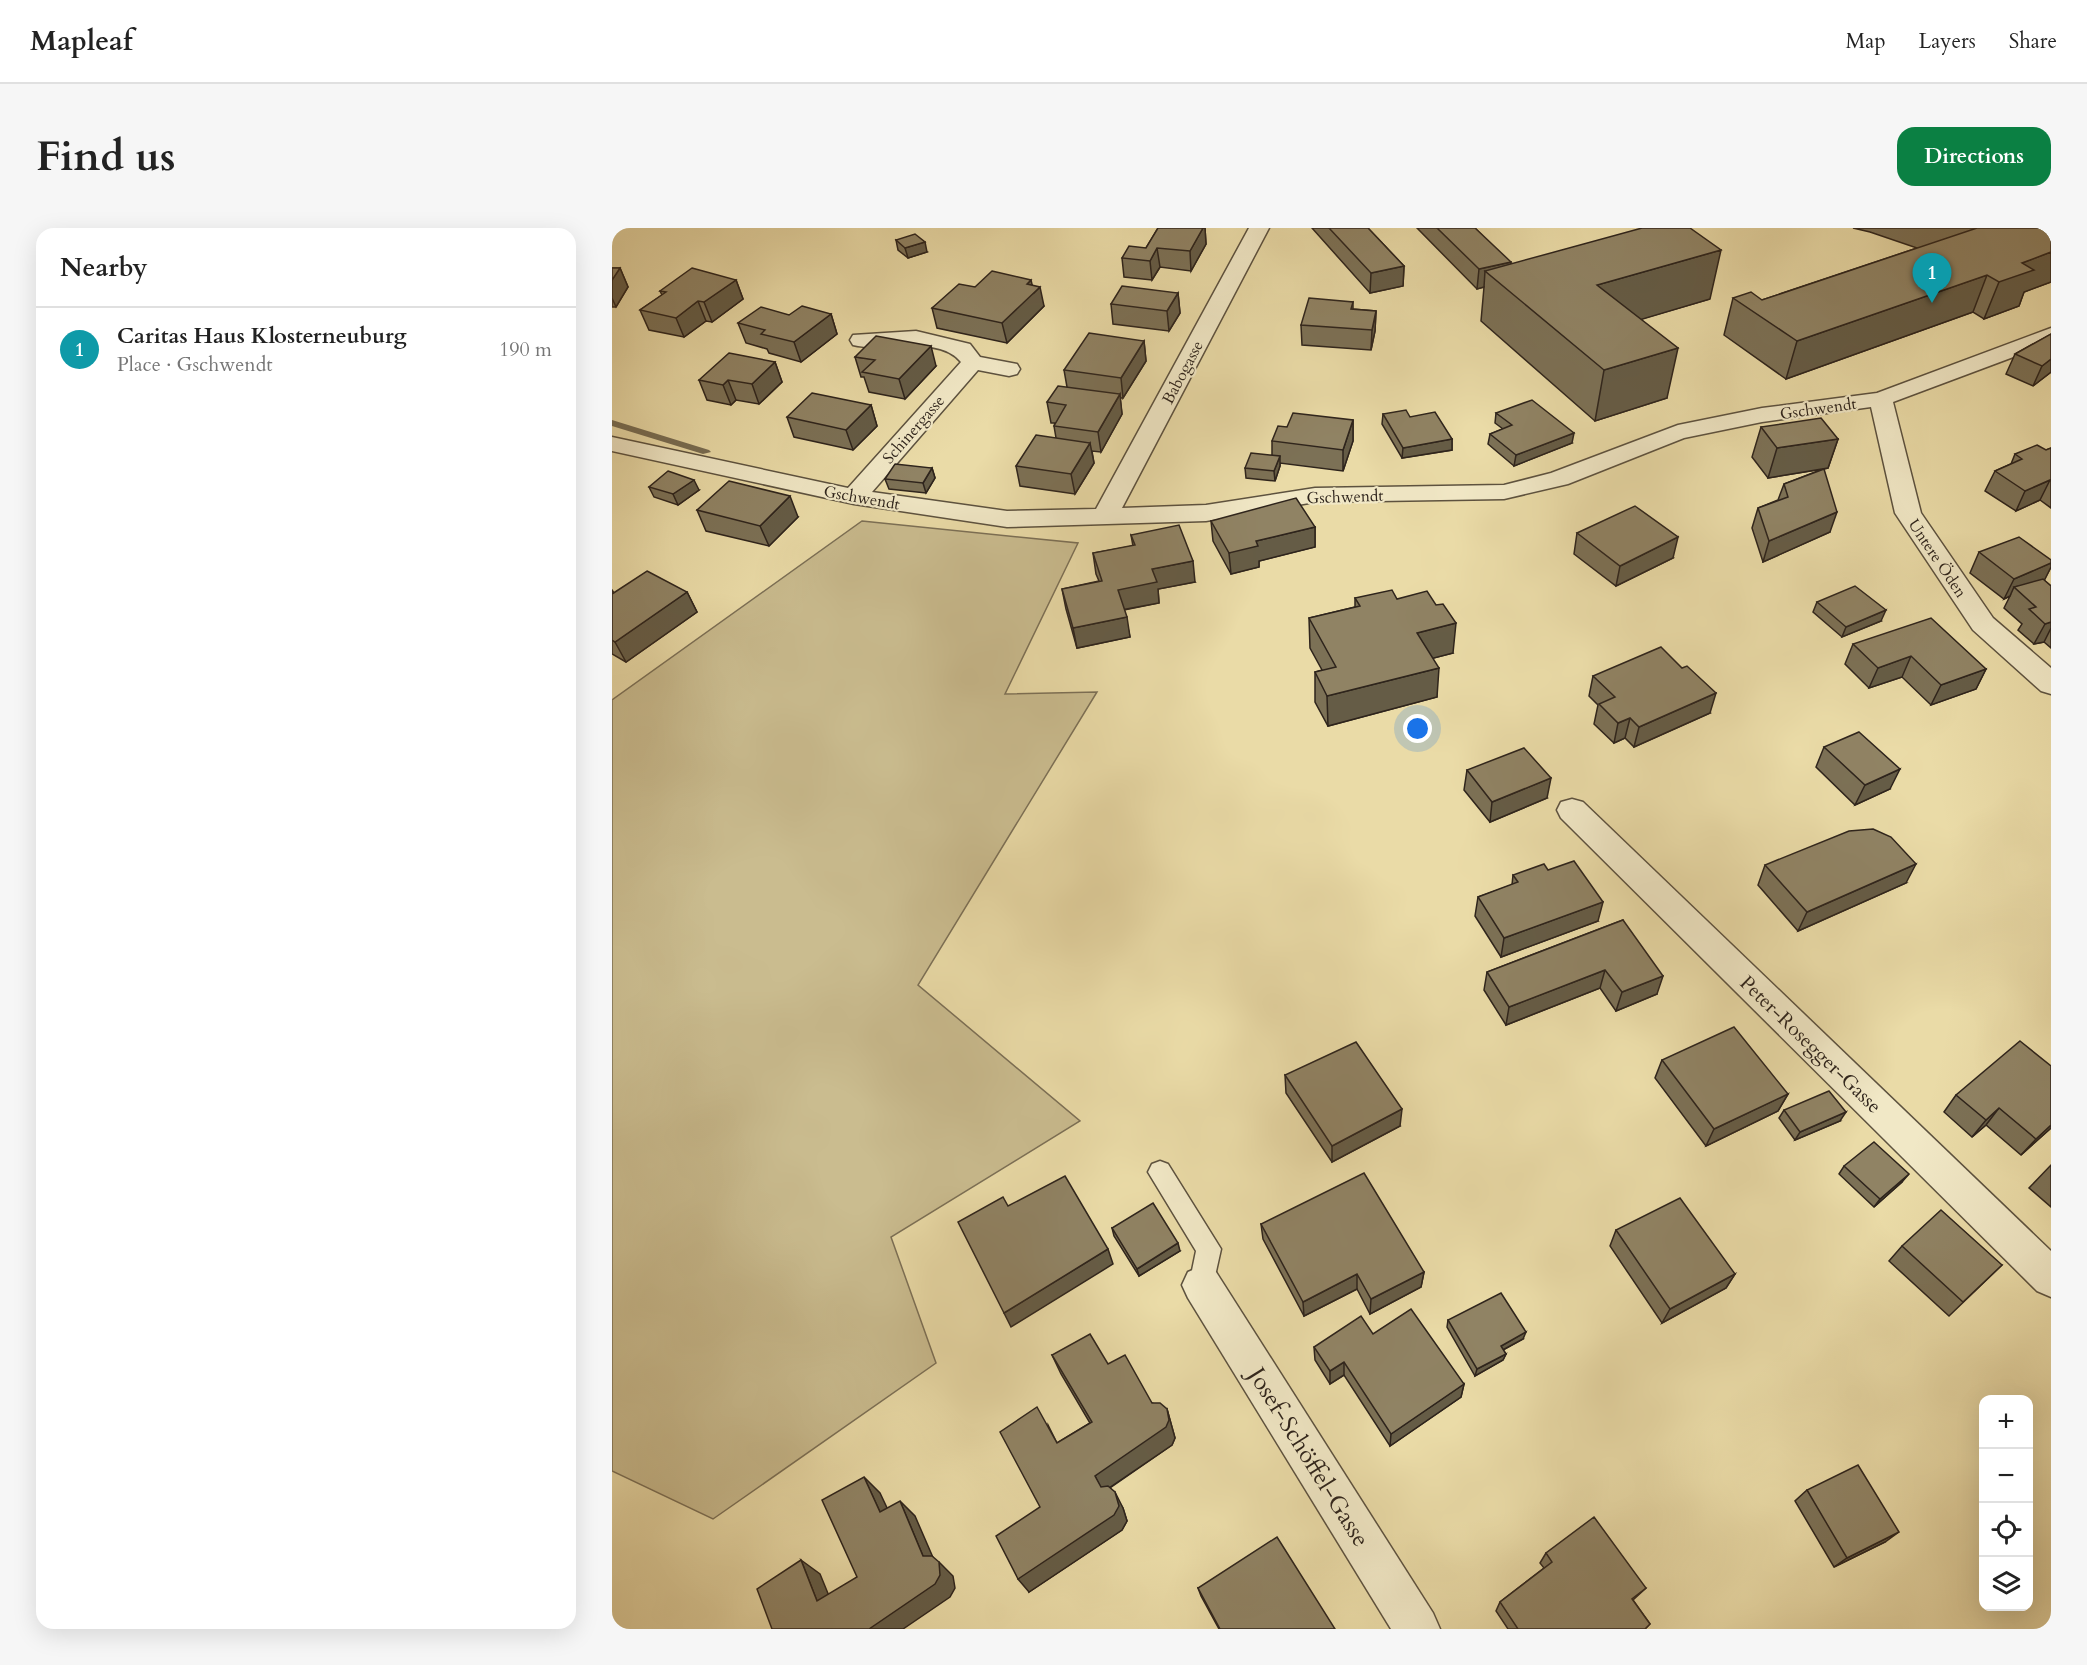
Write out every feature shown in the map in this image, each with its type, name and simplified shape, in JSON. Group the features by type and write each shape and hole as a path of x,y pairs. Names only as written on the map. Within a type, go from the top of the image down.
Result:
{"street":[{"name":"Babogasse","path":"1105,516 1259,228"},
{"name":"Gschwendt","path":"616,441 854,497 1007,519 1206,513 1315,495 1504,492 1559,480 1678,432 1762,415 1881,399 2051,334"},
{"path":"861,340 880,342 916,338 962,350 973,362 1009,369"},
{"name":"Schinergasse","path":"854,497 973,362"},
{"name":"Untere Öden","path":"1881,399 1908,513 1983,624 2051,684"},
{"name":"Peter-Rosegger-Gasse","path":"1572,810 2051,1278"},
{"name":"Josef-Schöffel-Gasse","path":"1202,1285 1417,1629"}],"lane":[{"path":"1160,1172 1209,1249 1202,1285"}],"shaded area":[{"path":"862,521 1078,543 1005,694 1097,692 918,985 1080,1121 891,1237 936,1363 713,1519 612,1471 612,700"}],"building":[{"path":"1158,228 1203,228 1190,251 1157,248 1150,261 1122,258 1129,246 1146,248"},
{"path":"1329,228 1368,228 1404,266 1371,273"},
{"path":"1437,228 1475,228 1511,262 1479,269"},
{"path":"1642,228 1690,228 1721,250 1597,285 1678,348 1604,370 1485,271"},
{"path":"1977,228 2051,228 2051,252 2022,263 2034,270 1999,282 1987,275 1797,341 1733,298 1751,292 1762,300"},
{"path":"915,234 925,242 905,248 896,240"},
{"path":"612,268 620,268 612,280"},
{"path":"692,268 736,280 704,302 698,301 676,318 640,310 666,292 660,291"},
{"path":"992,271 1031,280 1027,284 1040,287 1002,323 932,308 959,284 975,287"},
{"path":"1122,286 1178,293 1167,311 1111,304"},
{"path":"1309,298 1353,302 1351,309 1376,311 1372,330 1301,325"},
{"path":"802,306 831,314 794,342 761,334 765,330 738,323 761,307 789,315"},
{"path":"1089,333 1144,341 1121,378 1064,370"},
{"path":"2051,334 2051,359 2042,366 2015,354"},
{"path":"876,336 931,346 899,379 862,372 875,360 855,357"},
{"path":"729,353 775,362 752,384 728,380 723,385 699,380"},
{"path":"1058,386 1120,394 1098,432 1054,426 1066,405 1047,402"},
{"path":"812,393 871,405 846,430 787,417"},
{"path":"1532,400 1574,433 1516,455 1490,434 1512,425 1496,413"},
{"path":"1406,410 1410,417 1435,412 1452,439 1403,448 1383,414"},
{"path":"1293,413 1353,420 1343,450 1272,441 1278,426 1287,427"},
{"path":"1821,418 1838,439 1777,448 1761,427"},
{"path":"1036,435 1090,443 1071,474 1016,466"},
{"path":"2037,445 2046,450 2051,448 2051,481 2025,491 1995,471 2022,459 2015,454"},
{"path":"1251,453 1280,456 1274,471 1245,468"},
{"path":"895,464 932,468 923,483 885,479"},
{"path":"1824,469 1837,512 1769,541 1758,508 1788,497 1784,484"},
{"path":"668,471 694,480 673,494 649,487"},
{"path":"729,481 790,496 760,526 697,510"},
{"path":"1296,498 1315,527 1256,541 1258,546 1229,553 1211,521"},
{"path":"1635,506 1678,537 1620,566 1577,533"},
{"path":"1179,525 1193,561 1152,569 1157,582 1118,590 1127,617 1073,628 1062,589 1102,581 1093,553 1135,545 1131,535"},
{"path":"2019,537 2051,560 2051,563 2014,579 1979,552"},
{"path":"647,571 687,592 615,642 612,640 612,594"},
{"path":"2043,579 2051,586 2051,622 2045,624 2029,609 2036,607 2014,587"},
{"path":"1855,586 1886,610 1846,627 1817,602"},
{"path":"1392,590 1397,599 1427,591 1436,605 1443,604 1456,623 1417,633 1439,668 1327,696 1315,672 1336,667 1309,618 1360,606 1355,598"},
{"path":"1931,618 1986,669 1941,685 1911,656 1878,668 1853,644"},
{"path":"1661,647 1682,668 1687,666 1716,693 1639,727 1630,718 1618,723 1599,704 1615,697 1593,676"},
{"path":"1859,732 1900,769 1865,785 1824,747"},
{"path":"1524,748 1551,778 1492,802 1467,770"},
{"path":"1873,829 1891,837 1916,864 1807,912 1765,865 1849,831"},
{"path":"1574,861 1603,902 1504,938 1478,897 1518,882 1513,875 1544,864 1548,870"},
{"path":"1623,920 1663,976 1622,992 1605,970 1509,1007 1487,972"},
{"path":"1734,1027 1788,1094 1714,1129 1662,1060"},
{"path":"2020,1041 2051,1066 2051,1125 2036,1139 1999,1108 1986,1120 1956,1095"},
{"path":"1356,1042 1402,1109 1332,1146 1285,1075"},
{"path":"1829,1091 1846,1112 1800,1132 1784,1110"},
{"path":"1874,1142 1909,1174 1880,1199 1844,1166"},
{"path":"1364,1173 1424,1272 1371,1299 1357,1274 1303,1302 1261,1224"},
{"path":"1065,1176 1108,1249 1004,1313 958,1222 1003,1197 1008,1206"},
{"path":"1680,1198 1735,1274 1670,1309 1616,1230"},
{"path":"1153,1203 1178,1243 1137,1269 1112,1228"},
{"path":"1941,1210 2002,1265 1963,1302 1902,1246"},
{"path":"1501,1293 1526,1332 1501,1346 1506,1354 1477,1369 1448,1320"},
{"path":"1411,1309 1464,1384 1391,1434 1344,1362 1330,1371 1314,1347 1361,1316 1373,1334"},
{"path":"1090,1334 1108,1364 1125,1355 1152,1403 1160,1403 1167,1409 1169,1420 1166,1427 1095,1476 1101,1487 1108,1486 1115,1492 1119,1506 1114,1515 1018,1579 996,1536 1040,1507 1000,1432 1037,1407 1057,1443 1092,1422 1052,1355"},
{"path":"1858,1465 1899,1532 1847,1558 1807,1490"},
{"path":"864,1477 880,1512 900,1501 923,1556 932,1556 939,1562 940,1575 935,1584 869,1629 772,1629 757,1589 801,1560 817,1601 857,1577 822,1500"},
{"path":"1594,1517 1646,1588 1632,1599 1650,1624 1645,1629 1518,1629 1500,1602 1552,1562 1546,1553"},
{"path":"1277,1537 1335,1629 1220,1629 1198,1588"}],"waterway":[{"path":"612,423 706,452"}],"place":[{"name":"Caritas Haus Klosterneuburg","path":"1932,303"}]}
